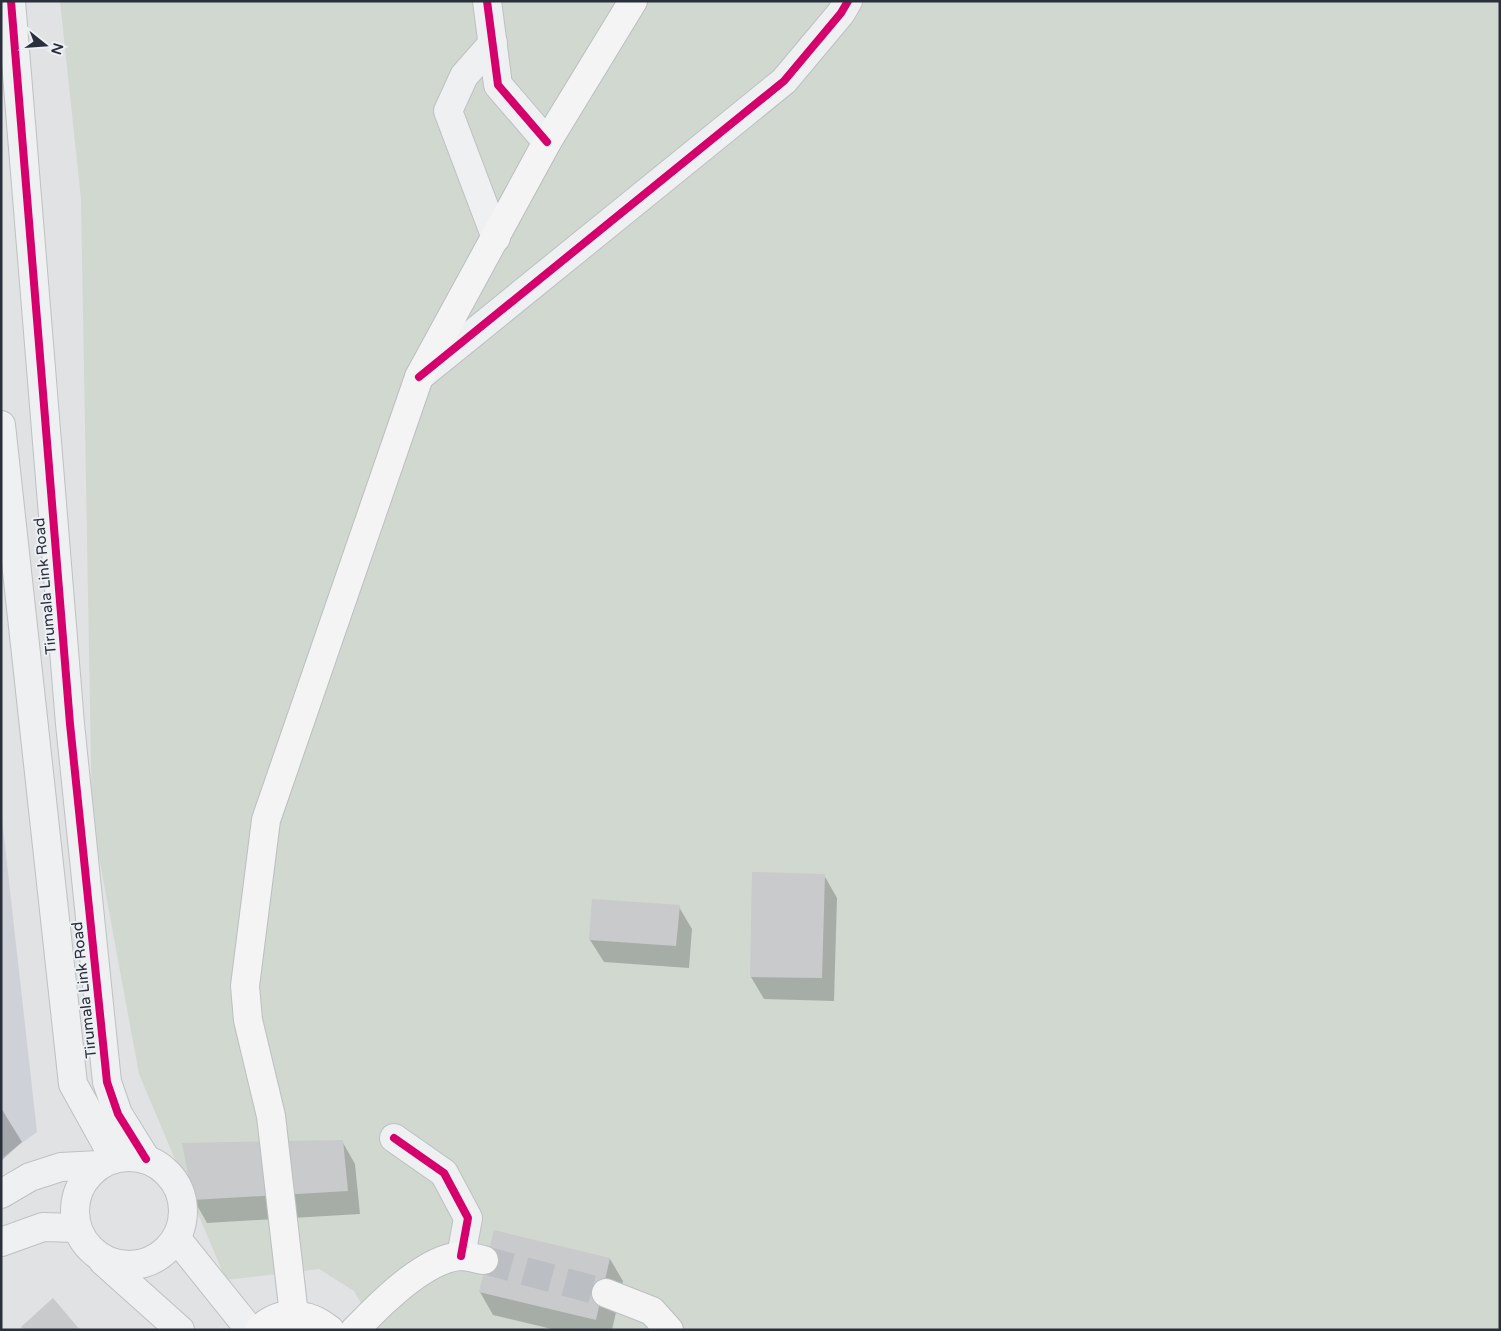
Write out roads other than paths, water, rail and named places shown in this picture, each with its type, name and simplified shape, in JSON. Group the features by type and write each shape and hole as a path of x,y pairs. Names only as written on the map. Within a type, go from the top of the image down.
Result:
{"main road":[{"path":"294,1315 271,1116 248,1020 245,986 266,820 419,377 547,142 633,1"},
{"path":"355,1330 378,1306 410,1278 439,1262 472,1258"},
{"path":"606,1293 652,1311 669,1330"},
{"path":"259,1330 272,1320 282,1316 294,1315 308,1317 322,1323 330,1330"}],"street":[{"name":"Tirumala Link Road","path":"11,1 70,724 107,1082 118,1114 146,1159"},
{"path":"487,1 498,85 547,142"},
{"path":"419,377 784,81 841,13 848,1"},
{"path":"493,43 464,76 448,112 496,238"},
{"name":"Tirumala Link Road","path":"1,425 73,1084 107,1162"},
{"path":"394,1138 444,1173 468,1218 472,1258"},
{"path":"1,1194 30,1177 61,1167 107,1162 130,1156 146,1159 160,1166 172,1177 180,1191 184,1207 183,1224 177,1239 165,1253 149,1262 131,1266 113,1264 96,1255"},
{"path":"107,1162 86,1177 78,1193 74,1211 77,1228 85,1243 96,1255 180,1330"},
{"path":"1,1242 43,1227 77,1228"},
{"path":"177,1239 250,1330"}],"tunnel":[{"path":"484,1260 606,1293"}]}
